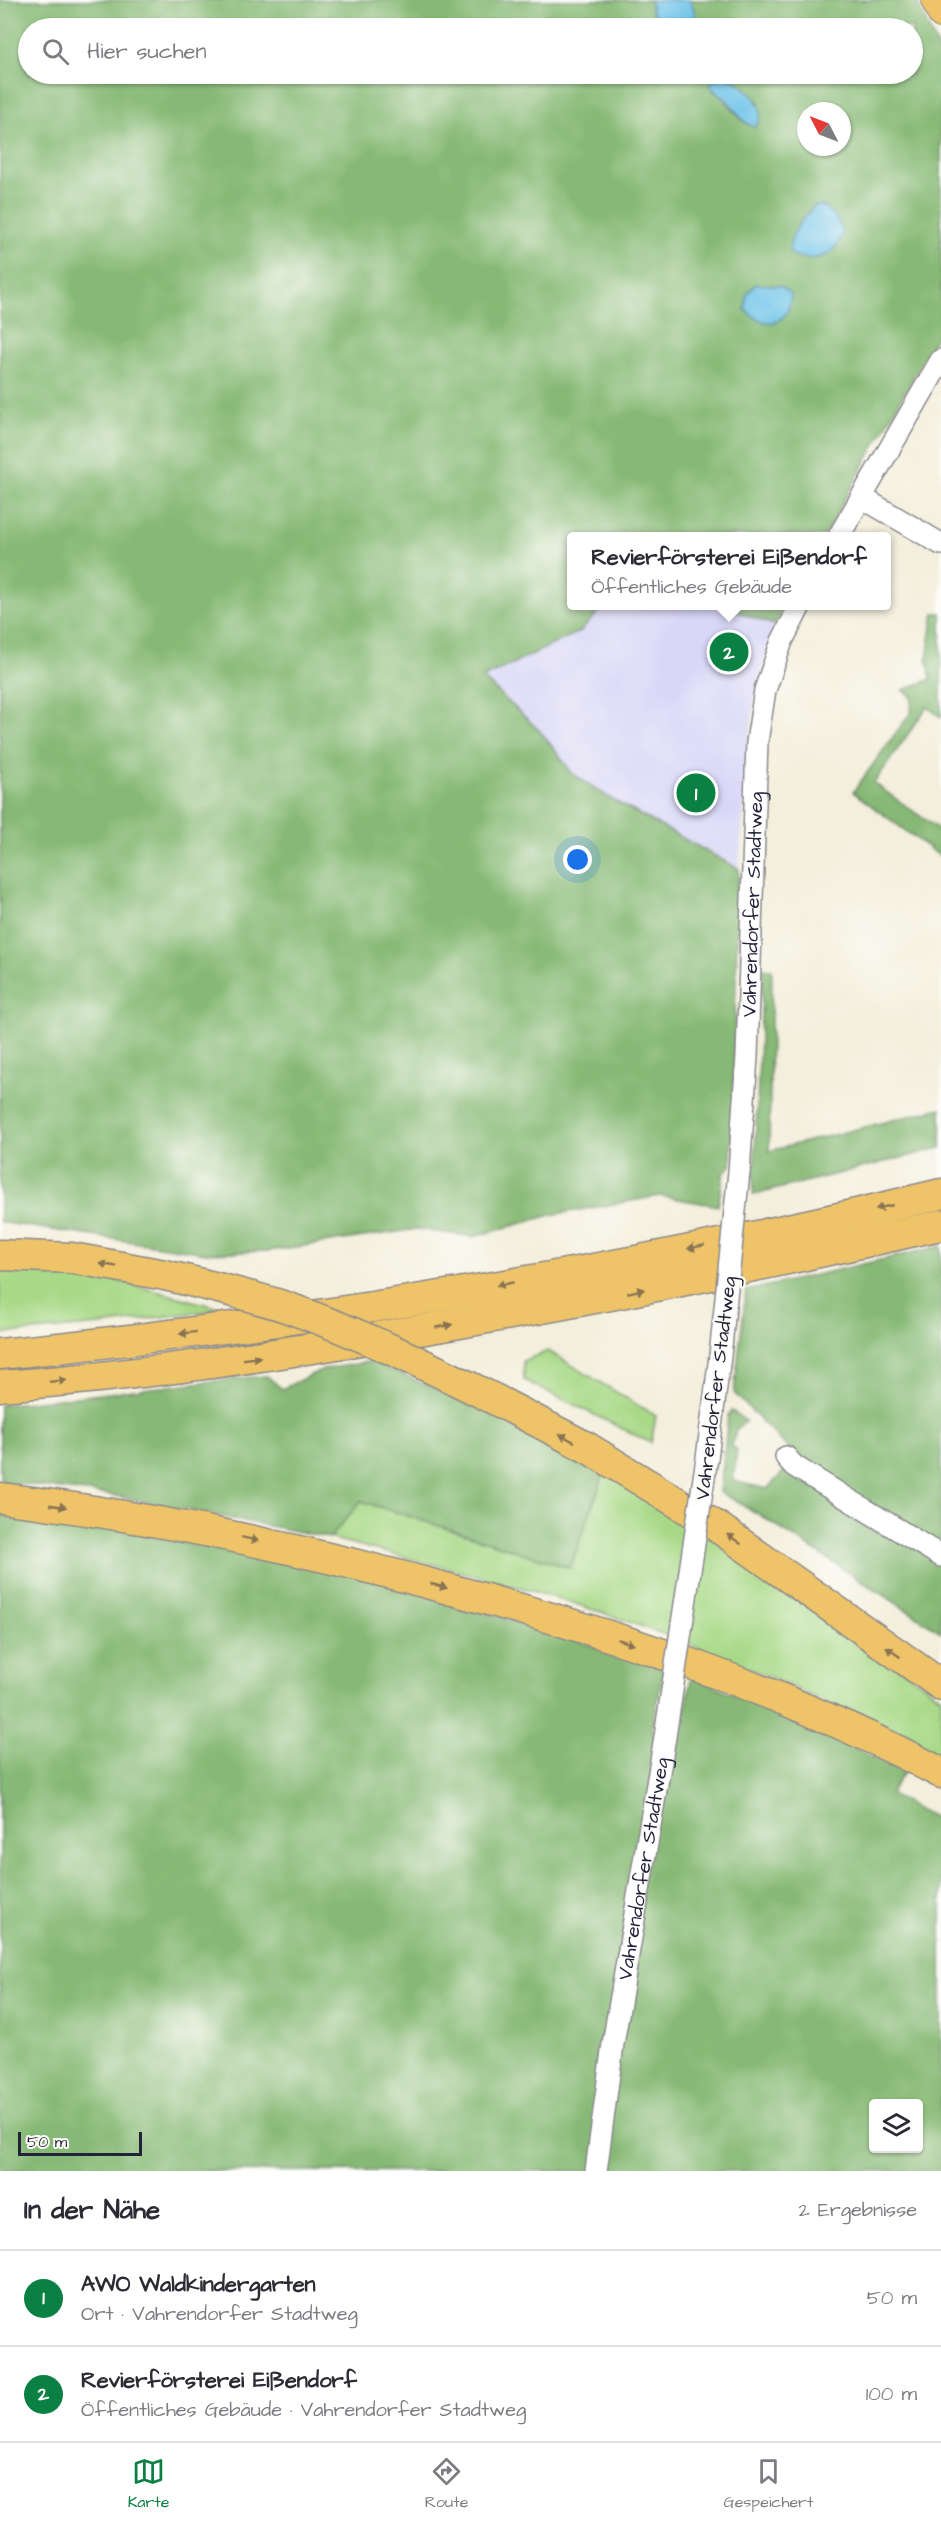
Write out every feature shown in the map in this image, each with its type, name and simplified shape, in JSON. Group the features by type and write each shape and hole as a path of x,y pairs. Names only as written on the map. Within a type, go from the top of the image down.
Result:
{"highway":[{"path":"0,1354 205,1331 380,1306 582,1270 941,1194"},
{"path":"0,1386 142,1373 291,1352 583,1302 941,1225"},
{"path":"0,1255 72,1258 165,1275 251,1297 382,1345 588,1448 719,1528 941,1685"},
{"path":"0,1498 131,1516 219,1533 371,1567 509,1605 603,1634 773,1696 941,1773"}],"main road":[{"path":"934,0 941,15"}],"street":[{"path":"842,532 941,360"},
{"path":"858,503 941,544"},
{"name":"Vahrendorfer Stadtweg","path":"596,2171 613,2044 665,1737 720,1356 739,1172 747,1057 757,742 765,690 782,641 798,610"},
{"path":"786,1457 794,1466 941,1556"}],"shaded area":[{"path":"600,610 733,610 774,625 755,697 749,741 739,869 611,799 573,774 541,732 483,678 581,631"}],"green space":[{"path":"0,0 650,0 652,12 657,18 18,18 18,84 722,84 713,90 747,124 759,103 738,84 923,84 923,18 694,18 690,0 916,0 941,55 941,328 826,532 567,532 567,610 600,610 581,631 483,678 541,732 573,774 611,799 739,869 731,1166 724,1172 718,1206 660,1196 551,1215 473,1237 417,1229 269,1251 206,1253 0,1222"},
{"path":"733,610 783,610 774,625"},
{"path":"934,613 941,613 941,717 927,707 874,783 941,831 941,857 853,792 911,712 912,697 903,690 931,679 927,658"},
{"path":"763,969 772,969 769,1151 941,1108 941,1148 753,1195"},
{"path":"941,1246 941,1632 720,1492 728,1415 732,1411 746,1421 736,1430 732,1447 737,1449 733,1481 767,1489 797,1457 734,1393 746,1291"},
{"path":"0,1266 100,1276 223,1309 100,1325 0,1334"},
{"path":"548,1351 656,1416 651,1443 524,1380 523,1361"},
{"path":"372,1361 539,1434 605,1471 570,1568 361,1501 330,1538 110,1495 0,1481 0,1405 267,1376 282,1389 321,1370"},
{"path":"605,1471 720,1542 941,1697 941,1760 797,1689 648,1629 519,1587 330,1538 361,1501 570,1568"},
{"path":"0,1508 360,1573 664,1668 652,1732 681,1740 691,1676 814,1728 904,1772 890,1794 941,1821 941,2171 0,2171"}],"water":[{"path":"650,0 690,0 695,13 694,18 657,18 652,12"},
{"path":"740,84 758,103 760,120 754,127 749,125 710,85"},
{"path":"814,206 823,206 836,217 843,232 833,250 821,257 807,258 794,255 789,252 792,239 797,227"},
{"path":"756,284 781,286 791,294 790,305 781,319 775,322 760,320 745,309 747,294"}],"place":[{"name":"Revierförsterei Eißendorf","path":"729,652"},
{"name":"AWO Waldkindergarten","path":"696,793"}]}
